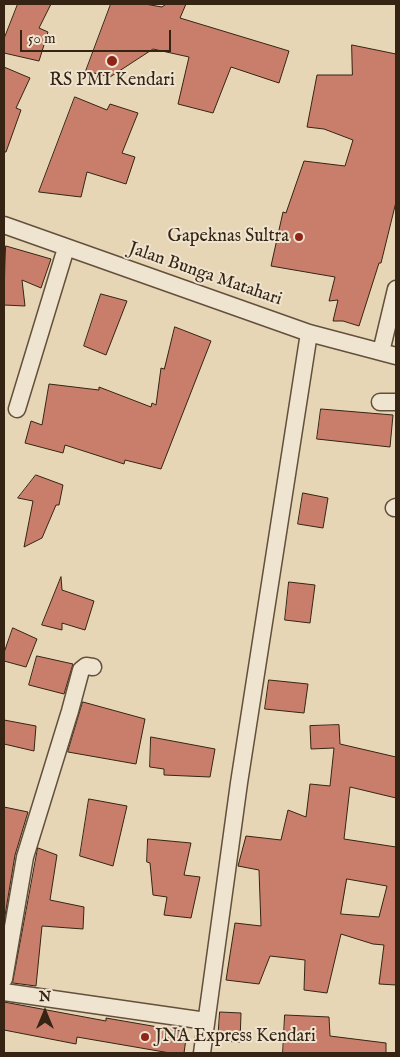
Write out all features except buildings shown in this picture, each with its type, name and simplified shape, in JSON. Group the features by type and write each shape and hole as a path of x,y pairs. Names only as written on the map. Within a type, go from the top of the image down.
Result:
{"street":[{"name":"Jalan Bunga Matahari","path":"4,225 309,332 389,354"},
{"path":"17,409 66,248"},
{"path":"389,354 396,289"},
{"path":"202,1053 239,783 309,332"},
{"path":"4,979 25,857 70,712 81,670 86,666 93,667"},
{"path":"4,992 206,1021"}],"place":[{"name":"RS PMI Kendari","path":"112,61"},
{"name":"Gapeknas Sultra","path":"299,237"},
{"name":"JNA Express Kendari","path":"145,1037"}]}
